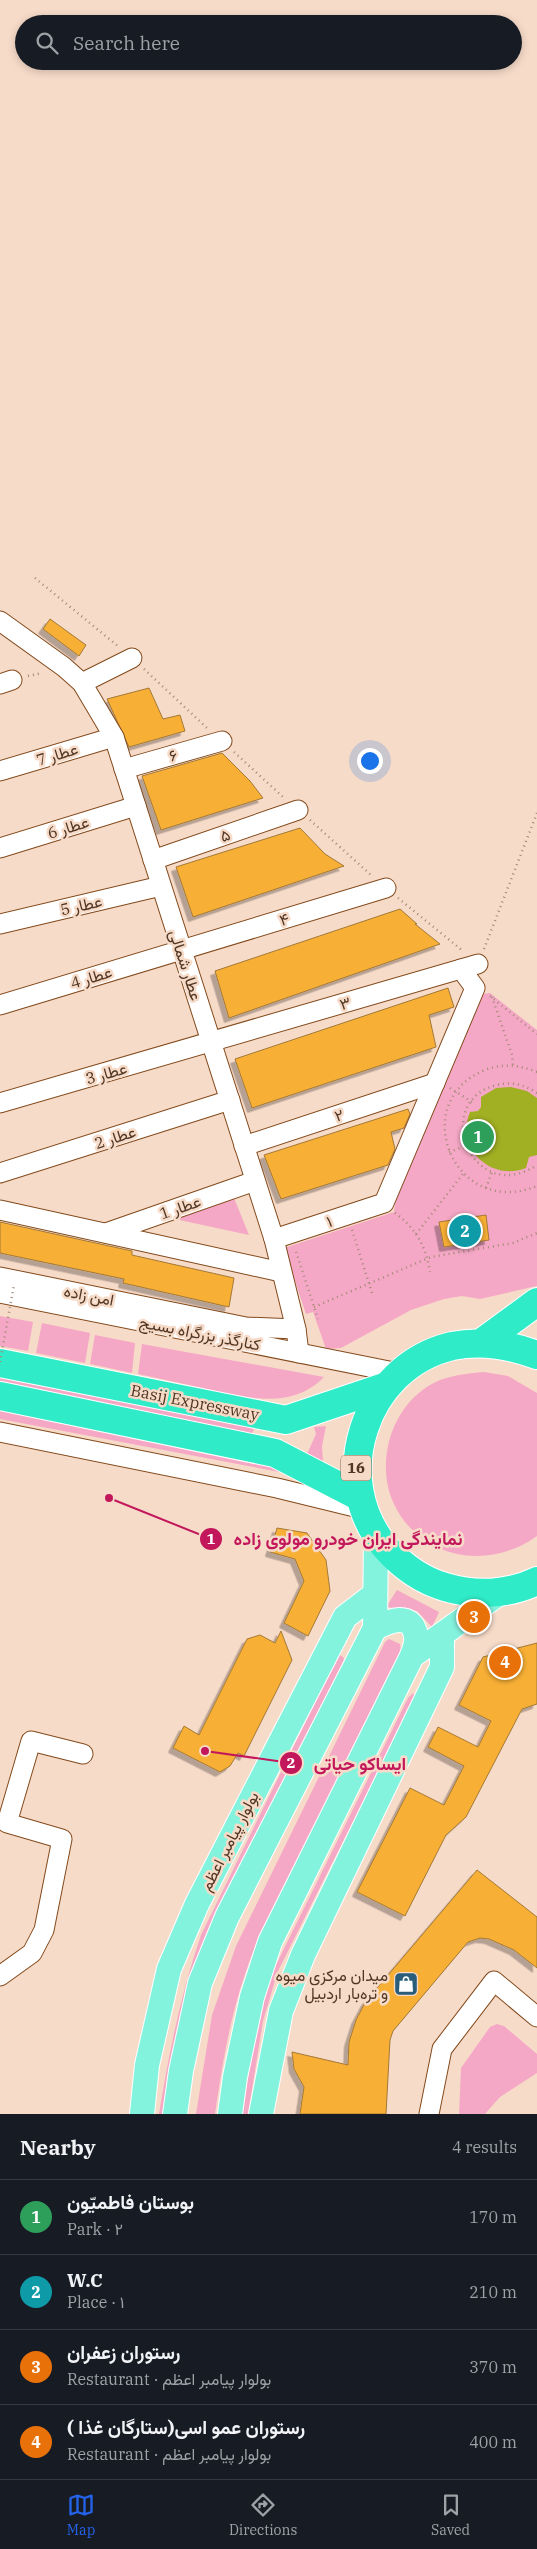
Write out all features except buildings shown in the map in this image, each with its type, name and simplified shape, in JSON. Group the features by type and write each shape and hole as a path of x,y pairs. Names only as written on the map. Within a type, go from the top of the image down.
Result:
{"highway":[{"path":"481,1343 537,1302"},
{"name":"16","path":"537,1356 512,1346 481,1343 451,1346 424,1357 393,1380 370,1411 360,1439 356,1468 361,1504 376,1536 400,1563 430,1582 464,1593 501,1592 527,1586 537,1581"},
{"name":"Basij Expressway","path":"0,1362 286,1420 393,1380"},
{"name":"Basij Expressway","path":"0,1396 275,1453 361,1504"},
{"path":"275,1453 291,1450 297,1442 295,1431 286,1420"}],"main road":[{"name":"بولوار پیامبر اعظم","path":"175,2114 181,2071 198,1992 210,1958 227,1917 375,1628 376,1536"},
{"path":"412,1656 501,1592"},
{"name":"بولوار پیامبر اعظم","path":"142,2114 147,2065 169,1969 197,1904 345,1617 375,1594"},
{"path":"230,2114 235,2077 252,1997 270,1942 412,1656 417,1637 411,1626 403,1620 392,1620 375,1628"},
{"path":"262,2114 281,2011 303,1954 442,1667 442,1635"}],"street":[{"name":"عطار شمالی","path":"0,621 64,667 82,683 114,737 274,1240 296,1329 299,1353"},
{"path":"82,683 132,658"},
{"name":"عطار 7","path":"1,769 114,737"},
{"name":"۶","path":"124,769 222,741"},
{"name":"عطار 6","path":"0,848 136,806"},
{"name":"۵","path":"153,860 298,810"},
{"name":"عطار 5","path":"0,924 161,886"},
{"name":"۴","path":"181,949 386,888"},
{"name":"عطار 4","path":"0,1005 181,949"},
{"path":"384,1203 475,988 470,966"},
{"name":"۳","path":"212,1043 470,966"},
{"name":"عطار 3","path":"0,1103 212,1043"},
{"name":"۲","path":"244,1146 435,1083"},
{"name":"عطار 2","path":"0,1173 230,1100"},
{"name":"عطار 1","path":"106,1232 255,1181"},
{"name":"۱","path":"274,1240 384,1203"},
{"path":"0,1210 281,1272"},
{"name":"امن زاده","path":"5,1285 246,1327 296,1329"},
{"name":"کنارگذر بزرگراه بسیج","path":"5,1285 299,1353 393,1380"},
{"path":"0,1432 361,1504"},
{"path":"0,1976 32,1953 44,1930 62,1839 8,1823 32,1741 83,1754"},
{"path":"429,2114 442,2049 494,1981 537,2017"}],"path":[{"path":"6,682 64,667"},
{"path":"222,741 470,966 537,813"},
{"path":"491,996 512,1055 513,1065"},
{"path":"537,1072 513,1065 501,1066 479,1073 457,1091 448,1107 445,1119 445,1136 449,1152 463,1174 486,1188 504,1193 516,1192 537,1186"},
{"path":"435,1083 457,1091 472,1102"},
{"path":"537,1093 520,1085 503,1084 487,1088 472,1102 463,1122 466,1146 475,1161 492,1172 514,1175 537,1165"},
{"path":"449,1152 466,1146"},
{"path":"486,1188 492,1172"},
{"path":"416,1234 463,1174"},
{"path":"384,1203 416,1234 428,1259 430,1272"},
{"path":"352,1229 373,1296"},
{"path":"314,1307 428,1259 514,1243 537,1233"},
{"path":"0,1362 5,1285"}],"shaded area":[{"path":"490,993 537,1030 537,1286 480,1299 462,1296 444,1299 411,1310 341,1348 326,1349 313,1312 306,1314 284,1248 394,1212 397,1190 482,994"},
{"path":"511,1087 527,1091 537,1098 537,1155 529,1157 526,1168 513,1171 500,1170 489,1166 479,1159 472,1149 468,1138 467,1125 470,1112 478,1111 481,1107 481,1097 496,1088"},
{"path":"234,1198 249,1235 170,1218"},
{"path":"0,1316 33,1322 28,1351 0,1346"},
{"path":"42,1323 90,1333 85,1363 36,1353"},
{"path":"95,1335 135,1343 132,1373 90,1364"},
{"path":"142,1344 324,1377 298,1394 283,1398 268,1399 238,1396 138,1374"},
{"path":"484,1372 508,1376 537,1393 537,1536 518,1547 498,1554 477,1556 457,1554 437,1547 420,1537 405,1522 393,1502 388,1485 386,1467 387,1449 392,1432 400,1415 411,1401 424,1389 440,1380"},
{"path":"0,1378 250,1426 254,1430 252,1433 248,1433 0,1386"},
{"path":"0,1404 238,1448 306,1477 0,1419"},
{"path":"326,1426 322,1446 323,1461 307,1454 316,1434 314,1427"},
{"path":"397,1590 439,1612 432,1627 417,1611 386,1607"},
{"path":"389,1639 400,1644 401,1652 255,1947 247,1968 230,2029 215,2114 196,2114 212,2015 236,1946 385,1642"},
{"path":"339,1654 344,1658 343,1662 229,1891 169,2114 159,2114 176,2023 201,1935"},
{"path":"413,1693 415,1697 278,1971 263,2021 248,2114 242,2114 258,2019 270,1977 408,1698"},
{"path":"497,2024 504,2026 537,2054 537,2073 500,2097 485,2114 459,2114 461,2068 490,2027"}],"place":[{"name":"بوستان فاطمیّون","path":"478,1137"},
{"name":"W.C","path":"465,1231"},
{"name":"نمایندگی ایران خودرو مولوی زاده","path":"109,1498"},
{"name":"رستوران زعفران","path":"474,1617"},
{"name":"رستوران عمو اسی(ستارگان غذا )","path":"505,1662"},
{"name":"ایساکو حیاتی","path":"205,1751"},
{"name":"میدان مرکزی میوه و تره‌بار اردبیل","path":"406,1984"}]}
